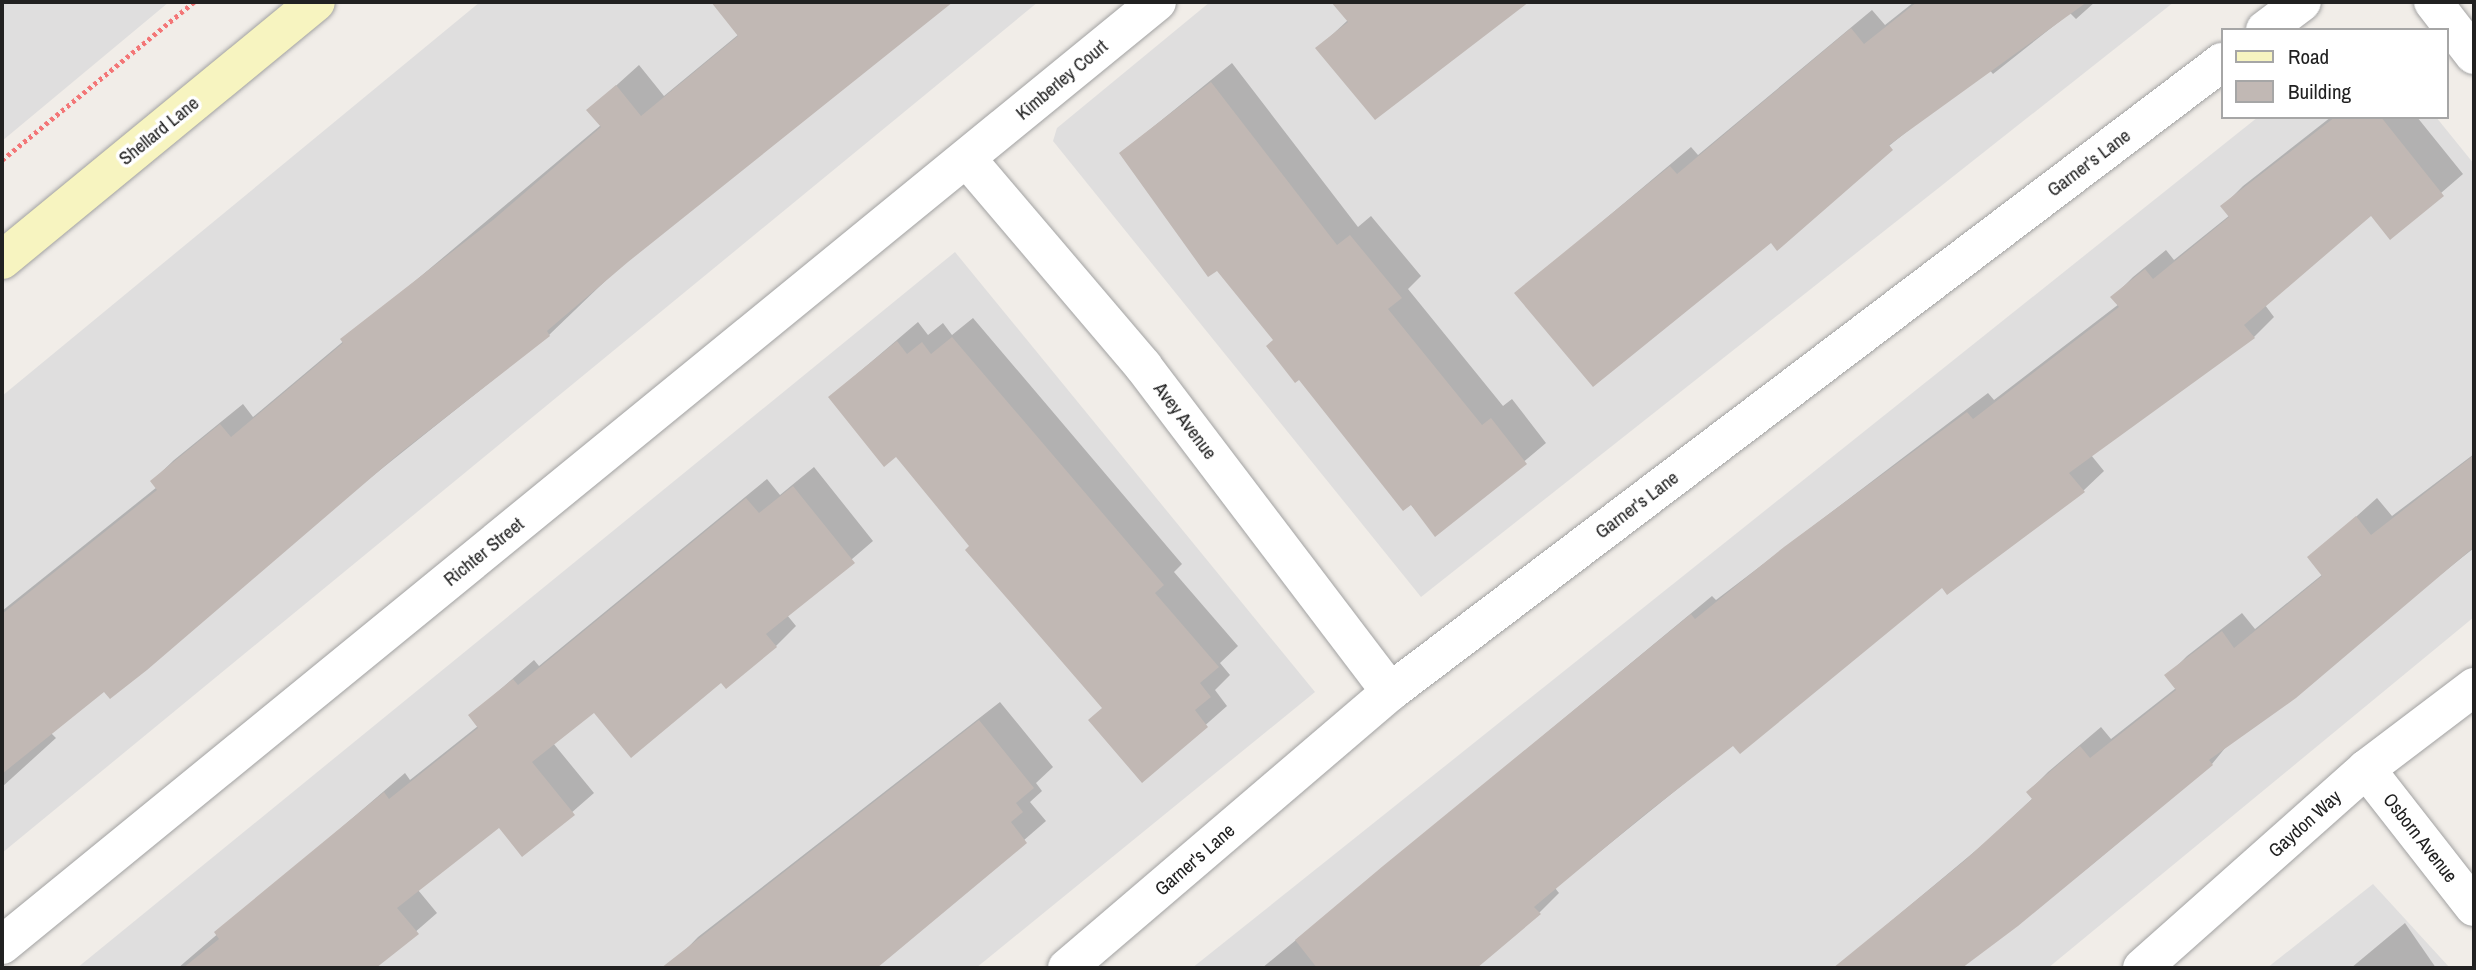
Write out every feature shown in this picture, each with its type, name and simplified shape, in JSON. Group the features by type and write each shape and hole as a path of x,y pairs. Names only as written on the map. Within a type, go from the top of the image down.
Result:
{"main road":[{"name":"Shellard Lane","path":"2,260 316,2"}],"street":[{"name":"Kimberley Court","path":"967,159 1157,2"},
{"path":"2268,28 2302,2"},
{"path":"2433,2 2474,55"},
{"name":"Garner's Lane","path":"1068,968 1390,692 2220,64"},
{"name":"Avey Avenue","path":"967,159 1143,366 1390,692"},
{"name":"Richter Street","path":"2,945 967,159"},
{"name":"Gaydon Way","path":"2142,968 2366,769 2474,687"},
{"name":"Osborn Avenue","path":"2366,769 2474,907"}],"path":[{"path":"2,160 194,2"}],"shaded area":[{"path":"2,2 169,2 2,141"},
{"path":"480,2 1038,2 2,853 2,396"},
{"path":"1210,2 2174,2 1421,597 1053,141 1057,128"},
{"path":"2255,119 2438,119 2474,164 2474,617 2048,968 1192,968"},
{"path":"955,252 1315,692 976,968 77,968"},
{"path":"2373,884 2450,968 2267,968"}],"building":[{"path":"711,2 953,2 628,262 547,331 550,336 400,453 147,670 110,699 104,692 2,774 2,614 157,490 150,481 220,424 231,437 343,343 340,339 493,220 601,127 586,110 616,85 641,116 738,36"},
{"path":"1331,2 1529,2 1375,120 1315,48 1348,22"},
{"path":"1917,2 2087,2 1889,145 1893,150 1777,251 1771,243 1593,387 1514,293 1670,166 1677,174 1851,28 1864,44"},
{"path":"1211,82 1337,245 1350,235 1402,298 1388,309 1482,425 1491,418 1527,464 1435,537 1411,505 1403,511 1299,380 1295,383 1266,346 1273,340 1217,271 1208,277 1119,153"},
{"path":"2332,119 2383,119 2444,196 2390,240 2371,216 2244,325 2255,338 2069,473 2085,492 1947,595 1942,588 1740,754 1733,746 1643,816 1534,907 1541,914 1477,968 1317,968 1295,940 1691,614 1695,619 1784,547 1967,412 1973,419 2119,307 2110,297 2145,269 2153,279 2229,217 2220,206"},
{"path":"952,337 1164,585 1155,593 1219,667 1200,683 1211,697 1195,710 1208,727 1142,783 1088,720 1102,708 965,550 969,546 896,457 884,467 828,397 897,341 907,354 922,342 931,354"},
{"path":"2474,455 2474,547 2296,698 2209,760 2213,765 2018,926 1962,968 1833,968 1963,862 2032,799 2026,792 2080,746 2090,758 2176,690 2164,675 2222,631 2234,648 2322,576 2307,557 2356,516 2371,535"},
{"path":"793,486 855,563 766,634 777,647 726,689 721,683 631,758 594,713 532,762 575,815 522,857 499,828 397,908 419,934 376,968 183,968 219,939 214,932 384,792 389,799 478,728 468,715 513,679 518,685 746,498 759,513"},
{"path":"979,720 1034,788 1016,803 1023,812 1011,822 1027,843 877,968 661,968"}]}
